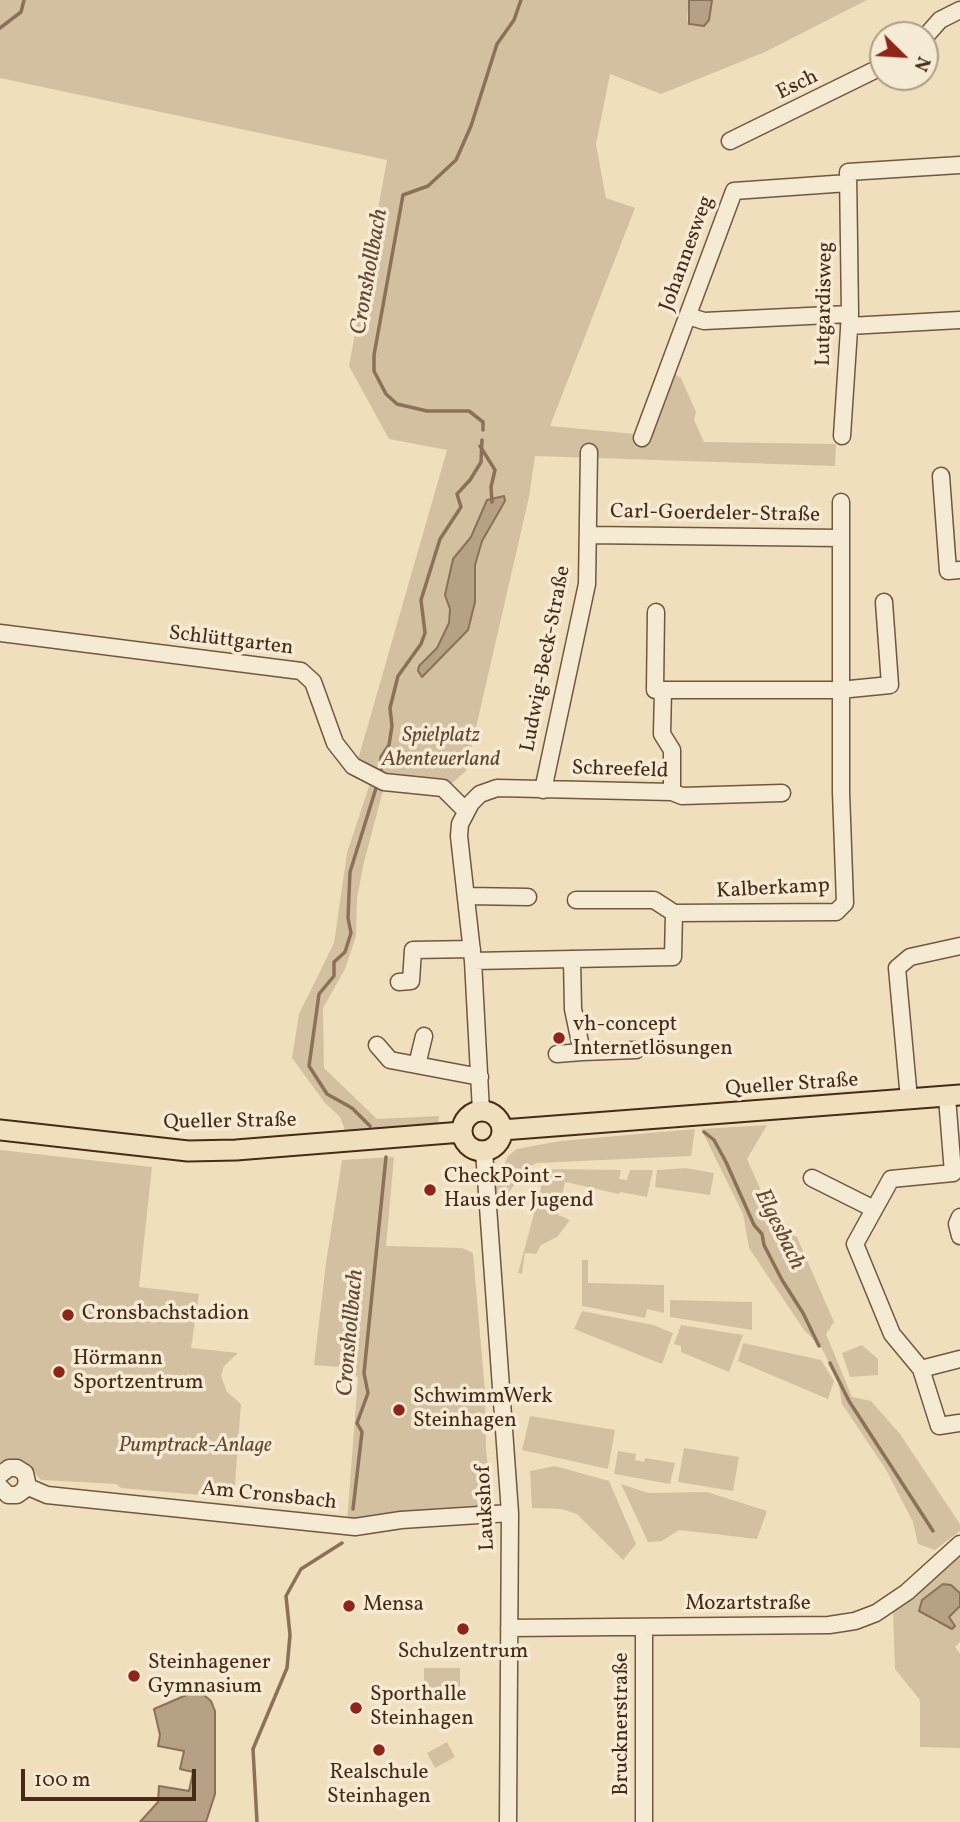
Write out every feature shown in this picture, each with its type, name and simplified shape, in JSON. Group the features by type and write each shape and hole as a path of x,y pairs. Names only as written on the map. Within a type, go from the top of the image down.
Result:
{"main road":[{"name":"Queller Straße","path":"502,1130 953,1096"},
{"path":"481,1111 495,1116 502,1130 497,1144 484,1151 469,1146 462,1132 467,1118 481,1111"},
{"name":"Queller Straße","path":"0,1130 188,1151 236,1150 462,1132"}],"street":[{"path":"939,21 960,10"},
{"name":"Esch","path":"730,141 869,73"},
{"path":"848,177 960,165"},
{"name":"Johannesweg","path":"642,438 734,191 848,177"},
{"name":"Lutgardisweg","path":"842,436 850,320 848,177"},
{"path":"688,316 704,321 960,320"},
{"name":"Ludwig-Beck-Straße","path":"543,790 587,584 589,452"},
{"path":"941,476 948,570 960,570"},
{"name":"Kalberkamp","path":"576,900 654,900 674,913 836,912 845,903 841,792 841,502"},
{"name":"Carl-Goerdeler-Straße","path":"588,535 840,538"},
{"path":"656,612 655,690 841,690 890,685 884,602"},
{"name":"Schlüttgarten","path":"0,633 300,671 313,682 335,743 353,766 384,782 443,788 466,811"},
{"path":"663,690 662,734 672,750 672,792"},
{"name":"Schreefeld","path":"466,811 487,790 672,792 682,796 782,793"},
{"path":"466,811 459,836 472,955 481,1111"},
{"path":"467,896 528,897"},
{"path":"399,982 411,981 413,950 572,959 674,957 674,913"},
{"path":"909,1100 897,968 910,957 960,946"},
{"path":"572,959 573,1009 582,1052"},
{"path":"417,1065 424,1036"},
{"path":"377,1045 390,1060 480,1077"},
{"path":"557,1054 636,1051"},
{"path":"953,1096 957,1172 891,1179 855,1244 892,1334 921,1369 939,1426 959,1423"},
{"name":"Laukshof","path":"484,1151 510,1513 508,1822"},
{"path":"812,1178 874,1209"},
{"path":"960,1217 957,1224 960,1236"},
{"path":"921,1369 960,1359"},
{"path":"0,1475 9,1468 17,1468 25,1473 26,1486 21,1493 12,1496 0,1487"},
{"name":"Am Cronsbach","path":"26,1486 47,1495 355,1527 401,1520 510,1513"},
{"name":"Mozartstraße","path":"509,1629 829,1625 855,1621 876,1613 907,1592 960,1544"},
{"name":"Brucknerstraße","path":"644,1626 644,1822"}],"green space":[{"name":"Spielplatz Abenteuerland","path":"0,0 689,0 687,20 692,26 704,26 709,20 712,0 867,0 765,52 661,94 610,74 596,144 602,177 606,198 635,208 550,426 635,434 647,440 672,372 681,378 696,412 694,420 704,442 836,444 835,466 535,456 529,497 466,771 450,785 387,777 357,763 447,450 389,439 349,366 387,160 0,78"},
{"path":"370,783 384,787 357,898 356,936 345,969 323,1008 324,1068 377,1119 439,1116 438,1123 346,1133 340,1117 325,1103 292,1058 299,1014 334,943 347,853"},
{"path":"767,1125 747,1159 777,1227 797,1237 834,1322 826,1334 852,1397 871,1401 900,1434 960,1524 960,1531 935,1550 918,1544 913,1522 885,1468 842,1404 838,1380 821,1347 804,1330 749,1248 743,1214 701,1129"},
{"path":"695,1129 691,1156 537,1163 526,1168 505,1198 496,1202 495,1176 500,1175 508,1156 517,1149 560,1141"},
{"name":"Cronsbachstadion","path":"0,1150 152,1167 139,1287 199,1294 191,1348 238,1353 224,1366 221,1376 227,1392 241,1404 234,1498 121,1488 116,1484 41,1480 26,1463 13,1459 0,1462"},
{"path":"394,1157 386,1246 462,1248 473,1253 485,1391 486,1450 493,1506 347,1522 358,1378 351,1368 314,1365 326,1263 342,1160"},
{"path":"686,1168 714,1173 710,1195 655,1187 657,1170"},
{"path":"546,1169 621,1170 619,1179 627,1180 630,1170 653,1170 647,1197 565,1182 558,1215 570,1220 557,1237 541,1245 536,1254 525,1253 522,1274 518,1273"},
{"path":"582,1260 588,1260 588,1283 664,1285 664,1313 647,1309 645,1318 582,1306"},
{"path":"670,1300 752,1302 752,1330 670,1317"},
{"path":"582,1311 653,1325 673,1333 662,1364 574,1329"},
{"path":"681,1325 743,1335 729,1372 681,1352 681,1346 674,1344"},
{"path":"743,1343 821,1360 834,1381 828,1399 738,1361"},
{"path":"862,1345 878,1359 878,1375 850,1377 842,1353"},
{"path":"530,1416 615,1430 608,1469 522,1450"},
{"path":"684,1448 739,1457 733,1491 678,1482"},
{"path":"618,1451 636,1454 635,1460 644,1462 645,1458 675,1463 670,1484 614,1474"},
{"path":"555,1466 609,1481 636,1544 623,1560 577,1514 561,1509 532,1508 530,1471"},
{"path":"621,1484 648,1493 707,1492 767,1511 757,1539 679,1530 662,1541 648,1542"},
{"path":"960,1553 960,1593 958,1589 919,1606 919,1611 937,1623 945,1623 951,1612 960,1606 960,1642 955,1647 960,1654 960,1748 920,1747 920,1700 895,1669 893,1611"},
{"path":"424,1668 460,1668 460,1693 424,1693"},
{"path":"447,1742 455,1757 435,1768 427,1753"}],"shaded area":[{"path":"689,0 712,0 709,20 704,26 689,24"},
{"path":"504,496 505,501 482,541 475,565 475,602 468,630 422,677 418,671 419,666 437,648 449,623 450,609 445,595 453,559 471,537 487,500"},
{"path":"943,1584 951,1585 960,1593 960,1606 949,1617 955,1626 952,1629 919,1611 922,1600"},
{"path":"198,1690 211,1701 215,1711 215,1794 206,1822 140,1822 158,1802 159,1786 189,1791 193,1772 180,1769 184,1751 158,1746 160,1735 154,1709"}],"waterway":[{"path":"0,28 21,12 24,0"},
{"name":"Cronshollbach","path":"483,430 483,422 469,411 427,411 397,404 386,394 374,371 374,355 403,195 428,186 456,160 471,126 497,44 514,20 521,0"},
{"name":"Cronshollbach","path":"381,774 381,757 389,745 392,726 390,708 398,676 421,644 425,633 421,600 440,539 461,507 457,494 481,462 482,440"},
{"name":"Elgesbach","path":"480,446 495,470 491,487 492,502"},
{"name":"Cronshollbach","path":"370,1126 352,1108 327,1094 309,1066 319,994 334,976 334,962 345,952 351,933 348,918 350,872 377,785"},
{"name":"Elgesbach","path":"704,1132 714,1140 726,1162 754,1225 762,1234 764,1245 819,1346"},
{"name":"Cronshollbach","path":"353,1509 362,1432 357,1423 368,1393 364,1373 386,1157"},
{"name":"Elgesbach","path":"830,1363 849,1401 933,1531"},
{"name":"Cronshollbach","path":"257,1822 253,1749 287,1668 290,1635 286,1596 301,1569 342,1543"}],"place":[{"name":"vh-concept Internetlösungen","path":"559,1038"},
{"name":"CheckPoint - Haus der Jugend","path":"430,1190"},
{"name":"Cronsbachstadion","path":"68,1315"},
{"name":"Hörmann Sportzentrum","path":"59,1372"},
{"name":"SchwimmWerk Steinhagen","path":"399,1410"},
{"name":"Mensa","path":"349,1606"},
{"name":"Schulzentrum","path":"463,1629"},
{"name":"Steinhagener Gymnasium","path":"134,1676"},
{"name":"Sporthalle Steinhagen","path":"356,1708"},
{"name":"Realschule Steinhagen","path":"379,1750"}],"park label":[{"name":"Pumptrack-Anlage","path":"195,1447"}]}
